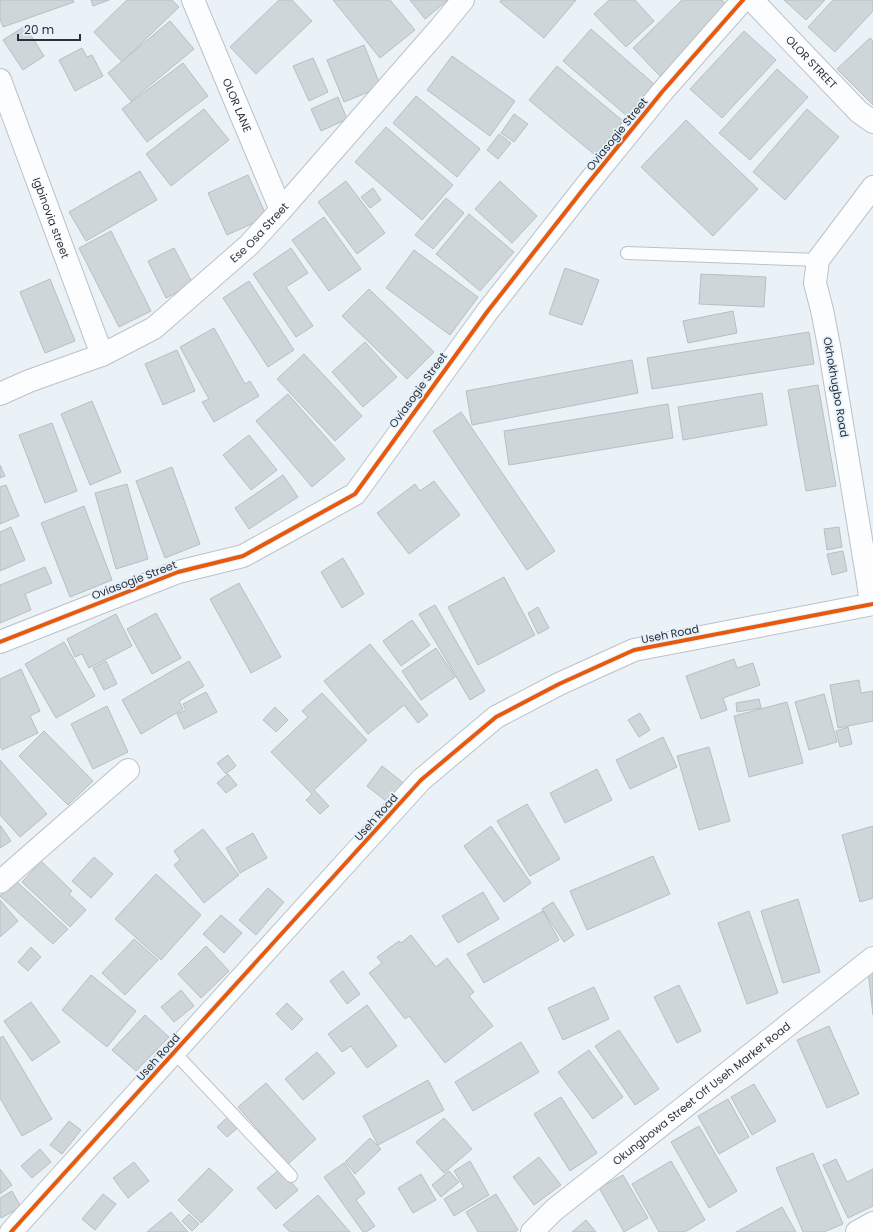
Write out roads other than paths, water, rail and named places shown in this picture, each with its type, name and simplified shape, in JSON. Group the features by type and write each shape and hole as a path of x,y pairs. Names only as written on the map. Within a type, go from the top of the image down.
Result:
{"street":[{"name":"OLOR LANE","path":"193,0 281,210"},
{"name":"Ese Osa Street","path":"0,394 29,381 102,355 154,328 249,245 463,0"},
{"name":"Oviasogie Street","path":"0,642 178,572 243,556 355,494 487,312 585,186 662,92 743,0"},
{"name":"OLOR STREET","path":"752,0 859,112 873,122"},
{"name":"Igbinovia street","path":"0,80 102,355"},
{"name":"Okhokhugbo Road","path":"872,604 871,578 830,351 815,282 818,260 873,187"},
{"name":"Useh Road","path":"11,1232 421,780 496,717 559,684 634,650 872,604"},
{"path":"0,882 128,770"},
{"name":"Okungbowa Street Off Useh Market Road","path":"532,1232 554,1210 873,958"},
{"path":"857,1232 873,1223"}],"lane":[{"path":"627,253 818,260"},
{"path":"174,1052 291,1176"}]}
